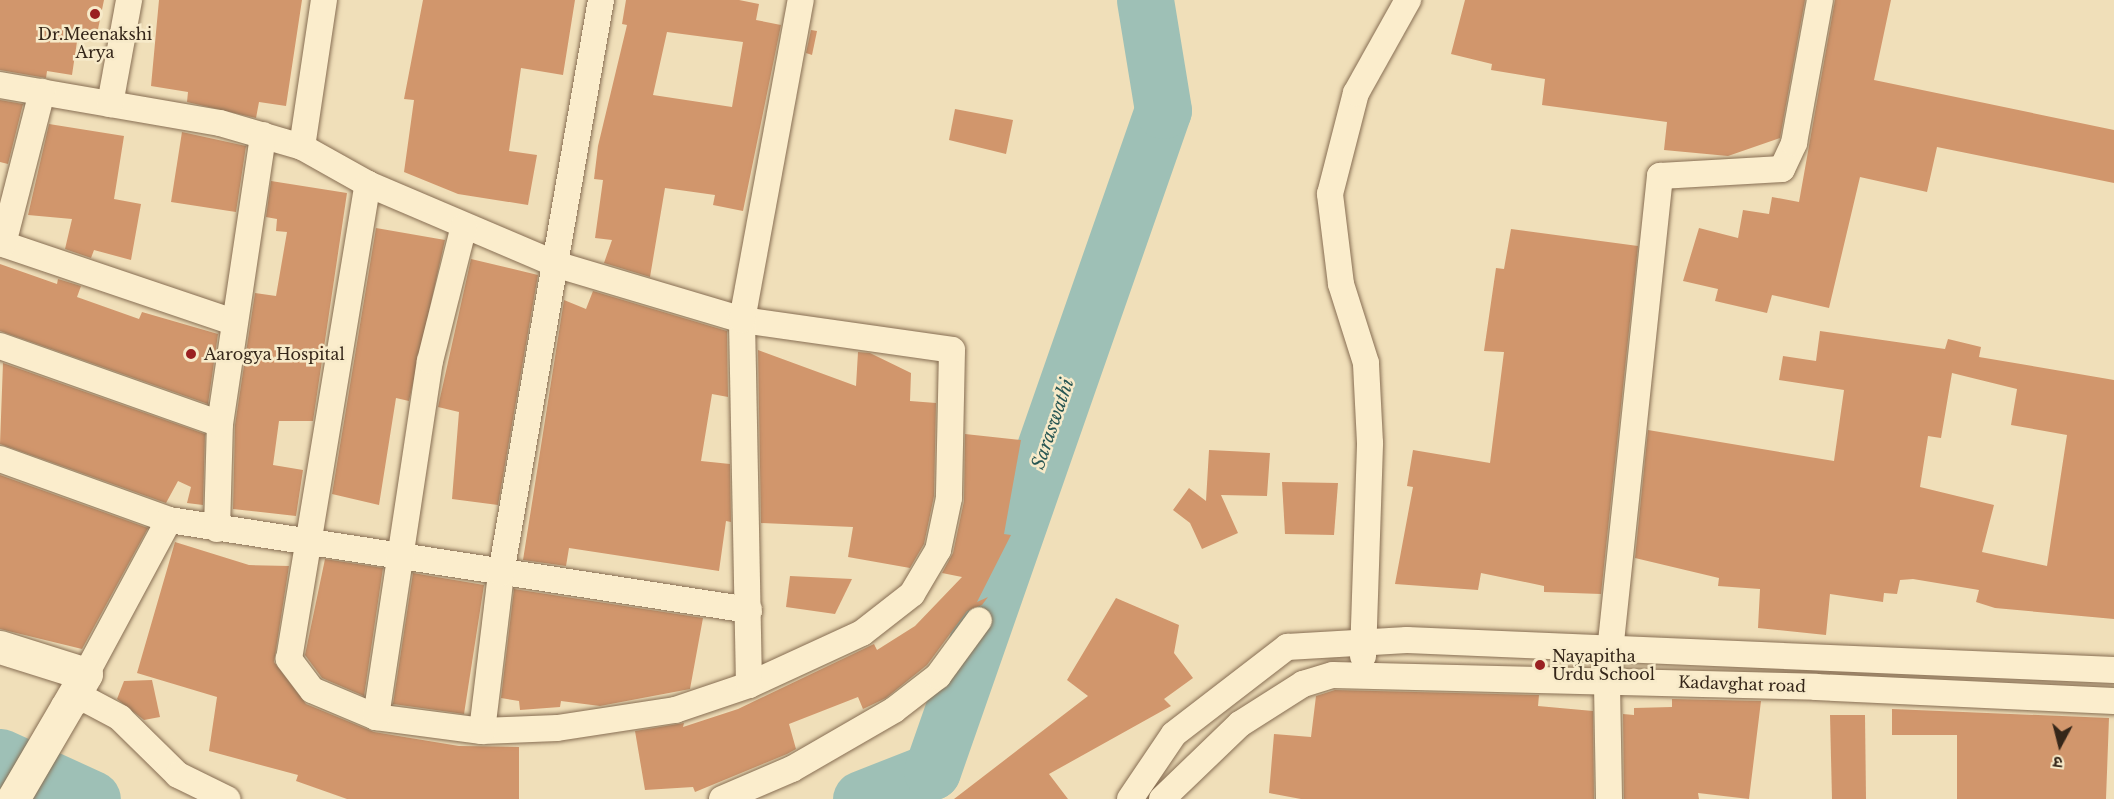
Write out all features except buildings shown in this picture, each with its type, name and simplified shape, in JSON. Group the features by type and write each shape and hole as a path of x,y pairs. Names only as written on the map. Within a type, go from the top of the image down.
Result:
{"main road":[{"path":"0,647 86,674 64,706 13,799"}],"street":[{"path":"110,104 129,0"},
{"path":"302,147 324,0"},
{"path":"482,731 501,573 558,265 602,0"},
{"path":"748,685 749,610 742,320 801,0"},
{"path":"1365,674 1362,641 1370,443 1366,363 1341,284 1330,194 1356,93 1408,0"},
{"path":"1609,799 1608,680 1610,653 1660,177 1782,169 1794,142 1820,0"},
{"path":"0,85 110,104 262,135 302,147 368,184 558,265 742,320 952,350 948,498 938,550 912,594 862,633 748,685 675,710 557,728 482,731 376,717 312,690 289,659 368,184"},
{"path":"42,93 2,244 233,322"},
{"path":"217,529 220,424 233,322 262,135"},
{"path":"376,717 404,555 430,362 464,226"},
{"path":"0,346 220,424"},
{"path":"0,459 169,520 307,544 404,555 501,573 749,610"},
{"path":"86,674 169,520"},
{"path":"722,799 823,753 894,710 938,676 979,620"},
{"path":"1130,799 1174,734 1249,672 1287,647 1362,641 1610,653 1726,650 2114,670"},
{"name":"Kadavghat road","path":"1162,799 1240,724 1294,690 1333,675 1608,680 2114,701"},
{"path":"64,706 85,699 120,718 178,775 227,799"}],"waterway":[{"name":"Saraswathi","path":"861,799 932,771 1163,110 1145,0"},
{"name":"Saraswathi","path":"0,757 92,799"}],"place":[{"name":"Dr.Meenakshi Arya","path":"95,14"},
{"name":"Aarogya Hospital","path":"191,354"},
{"name":"Nayapitha Urdu School","path":"1540,665"}]}
